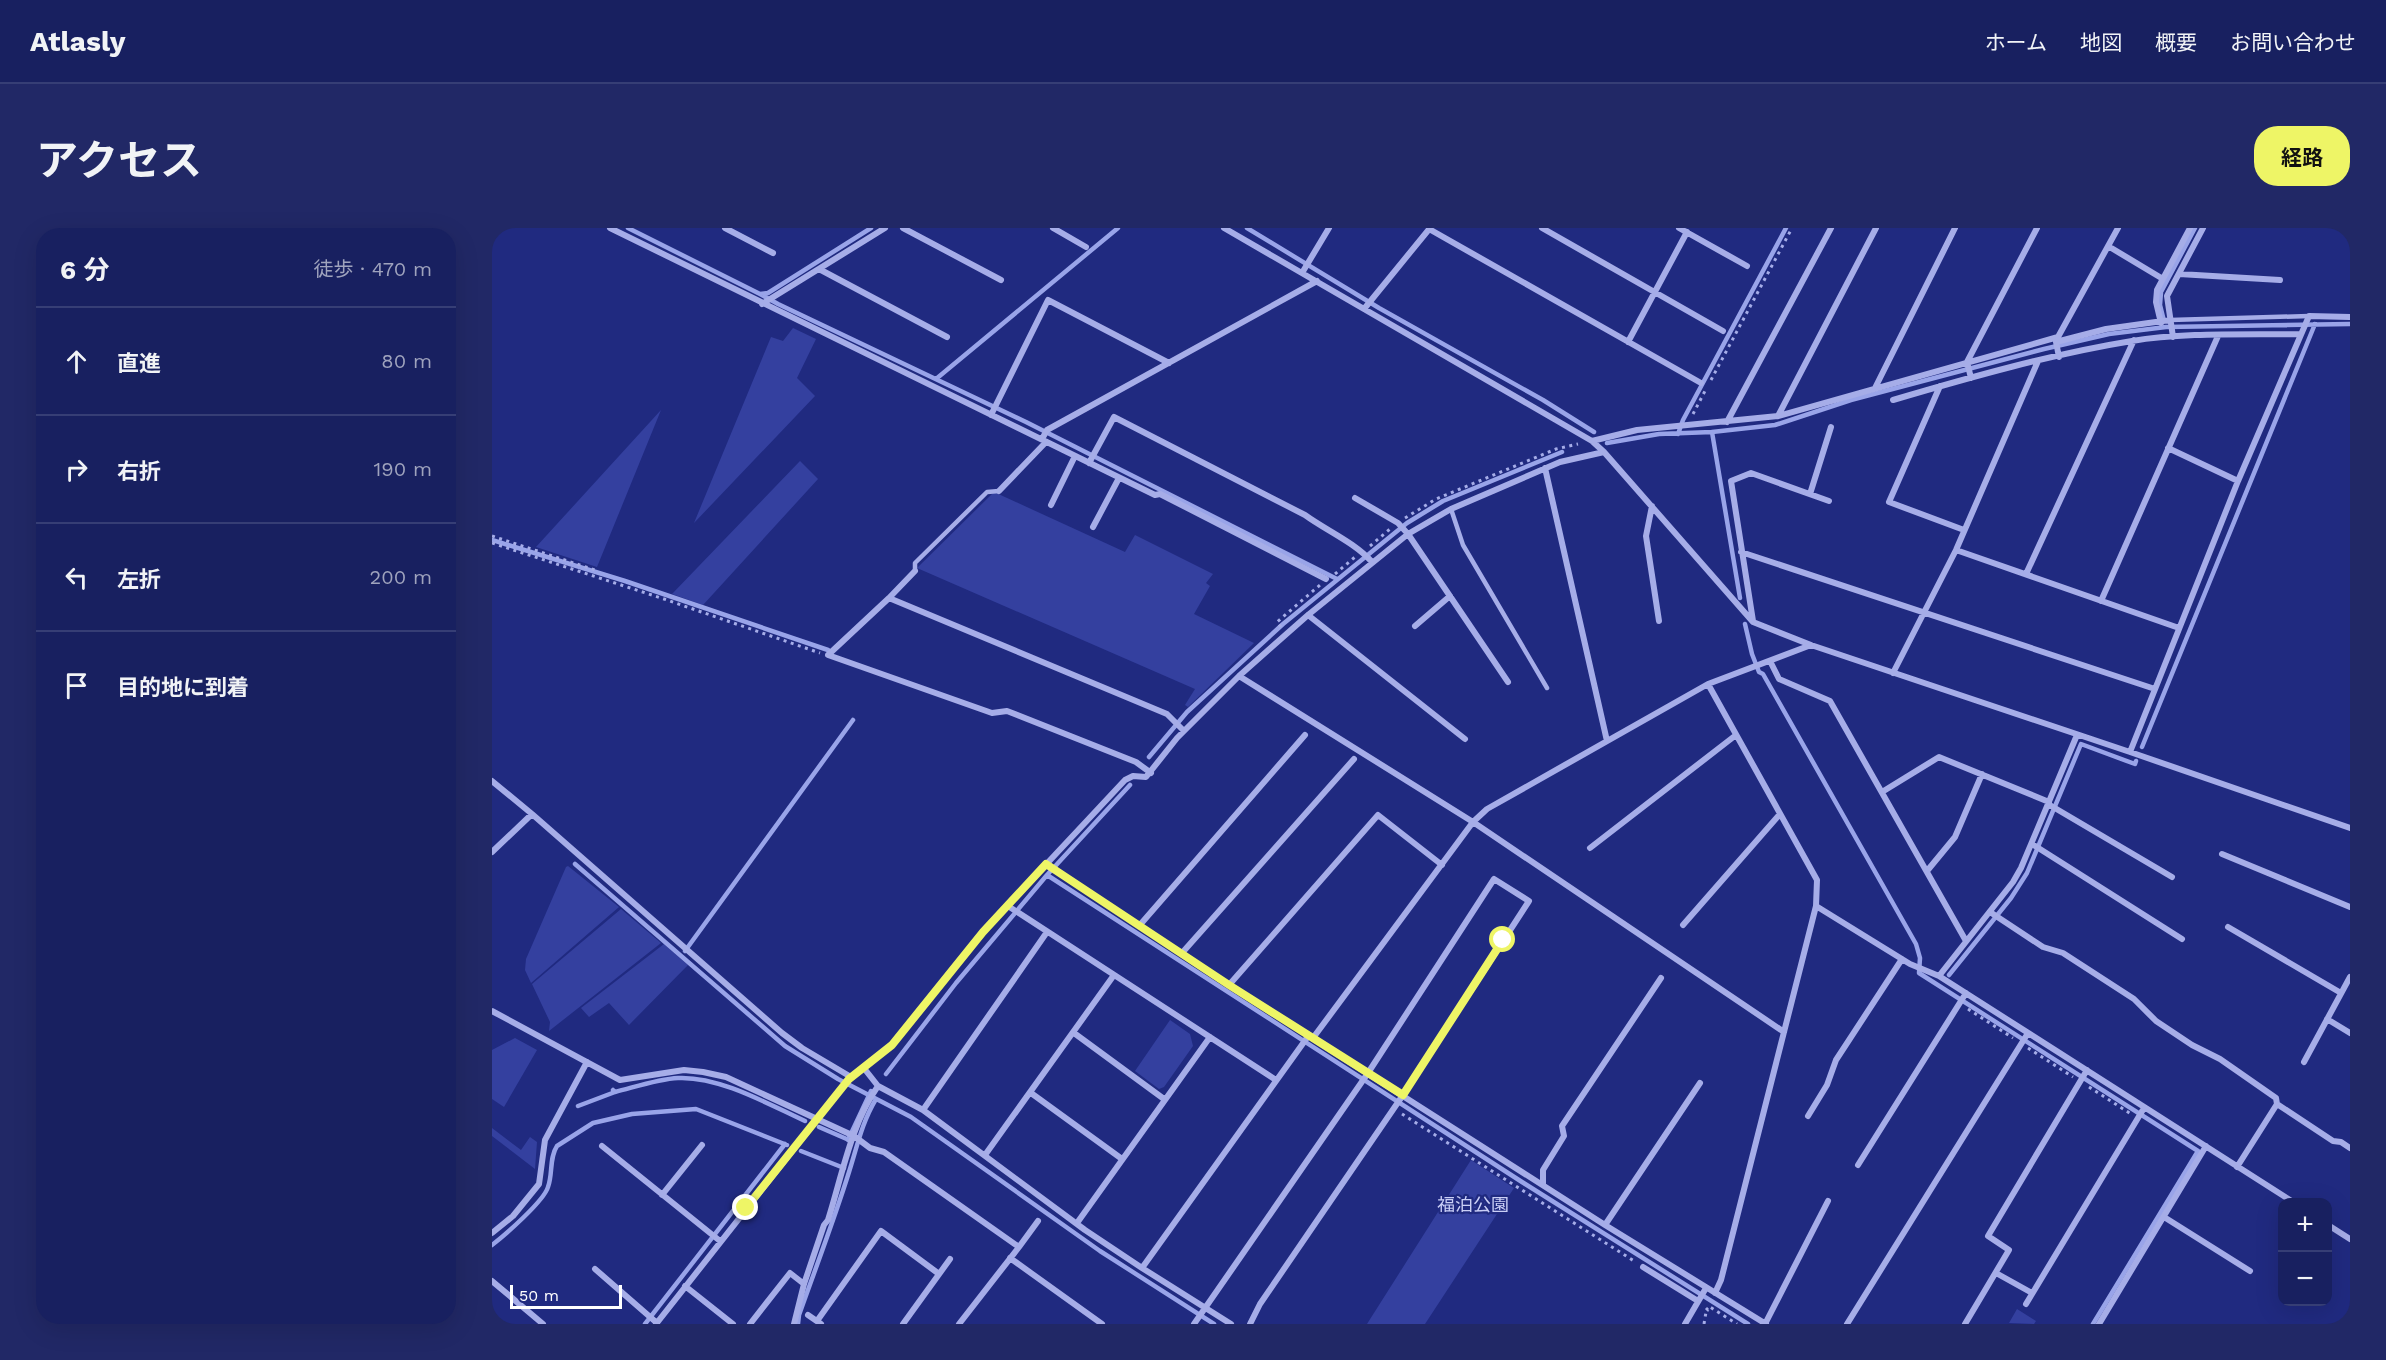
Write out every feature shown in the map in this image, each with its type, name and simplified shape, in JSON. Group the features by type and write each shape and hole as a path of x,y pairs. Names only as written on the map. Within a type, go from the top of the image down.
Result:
{"street":[{"path":"610,228 768,301 992,413 1045,437 1075,456 1092,458 1119,478 1155,495 1160,494 1326,579"},
{"path":"725,228 773,253"},
{"path":"768,301 885,228"},
{"path":"903,228 1001,280"},
{"path":"1053,228 1086,248"},
{"path":"1224,228 1303,270 1317,281 1367,305 1592,441 1754,622 1810,645 2350,828"},
{"path":"1303,270 1329,228"},
{"path":"1542,228 1723,331"},
{"path":"1679,228 1747,266"},
{"path":"1727,422 1831,228"},
{"path":"1778,416 1876,228"},
{"path":"1875,388 1955,228"},
{"path":"1971,376 1967,363 2037,228"},
{"path":"2057,346 2118,228"},
{"path":"2168,325 2156,302 2157,290 2190,228"},
{"path":"2168,325 2167,297 2203,228"},
{"path":"1367,305 1430,229 1701,383"},
{"path":"1628,342 1687,232"},
{"path":"2108,246 2163,279"},
{"path":"819,269 947,337"},
{"path":"2179,274 2280,280"},
{"path":"999,491 1045,437 1168,363 1317,281"},
{"path":"992,413 1048,300 1168,363"},
{"path":"2130,752 2238,481 2308,318 2350,317"},
{"path":"1592,441 1637,430 1778,416 1967,363 2057,346 2134,340 2168,325"},
{"path":"1893,400 1971,376 2038,361 2057,346 2106,329 2168,325 2218,336 2303,331"},
{"path":"2101,600 2218,336"},
{"path":"2026,574 2134,340"},
{"path":"1893,673 1956,550 2038,361"},
{"path":"1940,386 1889,502 1964,531"},
{"path":"1092,458 1114,417 1305,515 1368,558"},
{"path":"1810,494 1831,427"},
{"path":"2168,448 2238,481"},
{"path":"595,1269 655,1322 685,1286 716,1238 842,1087 863,1067 892,1045 983,932 1013,909 1051,868 1125,780 1133,776 1146,777 1151,773 1182,730 1403,528 1560,462 1604,452"},
{"path":"1051,505 1075,456"},
{"path":"1545,468 1607,741"},
{"path":"1754,622 1731,481 1751,473 1830,501"},
{"path":"1094,527 1119,478"},
{"path":"1355,498 1403,528 1508,682"},
{"path":"1652,506 1646,536 1659,621"},
{"path":"1956,550 2179,628"},
{"path":"1741,552 2155,689"},
{"path":"915,571 828,656 992,713 1006,711 1136,762 1151,773"},
{"path":"1415,626 1450,596"},
{"path":"889,598 1169,717 1182,730"},
{"path":"1308,615 1465,739"},
{"path":"1142,1268 1276,1080 1473,822 1487,809 1708,684 1810,645"},
{"path":"1770,661 1779,679 1830,701 1966,940"},
{"path":"1239,676 1473,822 1785,1032"},
{"path":"1708,684 1817,880 1816,906 1785,1032 1721,1280 1715,1293"},
{"path":"1139,926 1305,735"},
{"path":"1590,848 1736,735"},
{"path":"1939,976 1966,940 1994,915 2036,846 2077,735"},
{"path":"1882,792 1939,758 1982,774 2052,806 2172,877"},
{"path":"1182,953 1354,759"},
{"path":"1927,871 1955,837 1982,774"},
{"path":"492,781 782,1033 850,1078"},
{"path":"492,852 532,814"},
{"path":"1683,925 1780,814"},
{"path":"1229,985 1378,815 1442,865"},
{"path":"2036,846 2182,939"},
{"path":"2222,854 2350,907"},
{"path":"1051,868 1182,953 1308,1039 1605,1225 1702,1295"},
{"path":"1196,1322 1360,1084 1494,879 1528,901 1395,1108 1260,1305 1250,1324"},
{"path":"1816,906 1902,959 1939,976 1962,999 2141,1113 2206,1146 2284,1198"},
{"path":"1013,909 1276,1080"},
{"path":"1994,915 2043,947 2063,953 2134,999 2156,1021 2192,1045 2220,1059 2276,1098 2277,1104 2237,1167"},
{"path":"2228,927 2342,992 2350,994"},
{"path":"923,1110 1047,932"},
{"path":"1808,1116 1827,1085 1836,1060 1902,959"},
{"path":"985,1155 1114,975"},
{"path":"2304,1062 2350,977"},
{"path":"1543,1185 1543,1170 1564,1136 1562,1126 1660,978"},
{"path":"1858,1165 1962,999"},
{"path":"492,1011 620,1080 684,1070 726,1077 817,1118 870,1148 884,1152 1019,1247"},
{"path":"2327,1019 2350,1033"},
{"path":"1074,1033 1164,1099"},
{"path":"1077,1223 1210,1037"},
{"path":"1846,1324 2025,1039"},
{"path":"492,1233 513,1216 539,1184 544,1140 587,1062"},
{"path":"863,1067 876,1089 923,1110 1084,1230 1204,1310 1231,1324"},
{"path":"1965,1324 2010,1250 1988,1236 2083,1076"},
{"path":"1605,1225 1700,1083"},
{"path":"794,1324 804,1284 824,1225 828,1220 854,1138 876,1089"},
{"path":"1031,1093 1122,1159"},
{"path":"2277,1104 2333,1141 2341,1142 2350,1148"},
{"path":"2026,1304 2141,1113"},
{"path":"662,1195 702,1145"},
{"path":"602,1146 716,1238"},
{"path":"2099,1324 2206,1146"},
{"path":"1644,1267 1702,1295 1715,1293 1766,1324 1828,1201"},
{"path":"2164,1217 2250,1271"},
{"path":"961,1323 1038,1221"},
{"path":"2332,1228 2350,1239"},
{"path":"808,1315 819,1323 880,1232 939,1274"},
{"path":"1010,1258 1102,1324"},
{"path":"903,1324 950,1259"},
{"path":"750,1324 790,1273 804,1284"},
{"path":"1996,1273 2032,1293"},
{"path":"492,1281 543,1324"},
{"path":"685,1286 733,1324"},
{"path":"1684,1324 1702,1295"}],"lane":[{"path":"2168,325 2308,318"},
{"path":"915,571 915,563 987,492 999,491"},
{"path":"1451,509 1463,545 1546,688"}],"path":[{"path":"1682,427 1792,228"},
{"path":"1403,528 1436,499 1556,449 1592,441"},
{"path":"492,536 595,570"},
{"path":"492,543 828,656"},
{"path":"1279,625 1277,622 1326,579"},
{"path":"1962,999 2141,1113"},
{"path":"1395,1108 1644,1267"},
{"path":"1702,1295 1710,1308 1737,1324"},
{"path":"1704,1324 1704,1313 1710,1308"}],"green space":[{"path":"793,328 816,339 797,378 815,396 694,523 771,337 783,341"},
{"path":"661,410 597,567 536,547"},
{"path":"800,461 818,479 703,605 672,594"},
{"path":"994,492 1125,552 1135,535 1213,574 1206,583 1210,586 1194,614 1254,643 1188,707 1185,705 1195,689 917,568"},
{"path":"568,866 619,907 531,983 525,970 526,959"},
{"path":"621,909 661,943 549,1031 550,1022 532,984"},
{"path":"664,944 688,965 629,1025 609,1003 589,1017 581,1008"},
{"path":"1170,1020 1190,1034 1193,1046 1164,1087 1159,1089 1135,1071"},
{"path":"515,1038 537,1050 504,1107 492,1099 492,1050"},
{"path":"492,1128 521,1150 530,1137 537,1142 535,1169 492,1136"},
{"name":"福泊公園","path":"1471,1160 1514,1188 1425,1324 1367,1324"},
{"path":"2017,1309 2036,1321 2034,1324 2009,1323"}],"waterway":[{"path":"628,228 760,294 768,293 871,228"},
{"path":"936,379 1118,228"},
{"path":"1247,228 1379,308 1543,400 1594,432"},
{"path":"1678,434 1683,420 1786,228"},
{"path":"2164,321 2160,305 2161,292 2195,228"},
{"path":"760,294 1026,422 1337,579"},
{"path":"2142,747 2315,324"},
{"path":"1607,443 1659,434 1712,432 1775,425 1851,400 2109,334 2166,327 2350,324"},
{"path":"1712,432 1740,598"},
{"path":"1149,757 1187,712 1283,624 1407,523 1443,501 1562,452"},
{"path":"492,540 625,581 828,650"},
{"path":"1745,624 1759,672 1763,674 1916,944 1920,958 1919,973 2198,1151 2093,1324"},
{"path":"685,951 853,720"},
{"path":"1949,975 2011,898 2027,873 2081,744 2135,764 2136,761"},
{"path":"1047,875 1130,785"},
{"path":"575,864 785,1046 838,1079 911,1117 1100,1251 1214,1324"},
{"path":"886,1074 956,983 1047,875 1522,1182 1748,1324"},
{"path":"613,1090 615,1092 678,1078 710,1081 743,1092 805,1121"},
{"path":"848,1140 871,1091"},
{"path":"578,1106 615,1092"},
{"path":"798,1324 799,1315 863,1126 876,1099"},
{"path":"492,1245 523,1218 545,1193 557,1146 593,1123 632,1114 696,1109 787,1145"},
{"path":"819,1127 849,1140"},
{"path":"645,1324 785,1144"},
{"path":"801,1151 844,1168"}],"route":[{"path":"746,1208 849,1079 892,1045 983,932 1046,864 1229,985 1403,1095 1503,940"}]}
